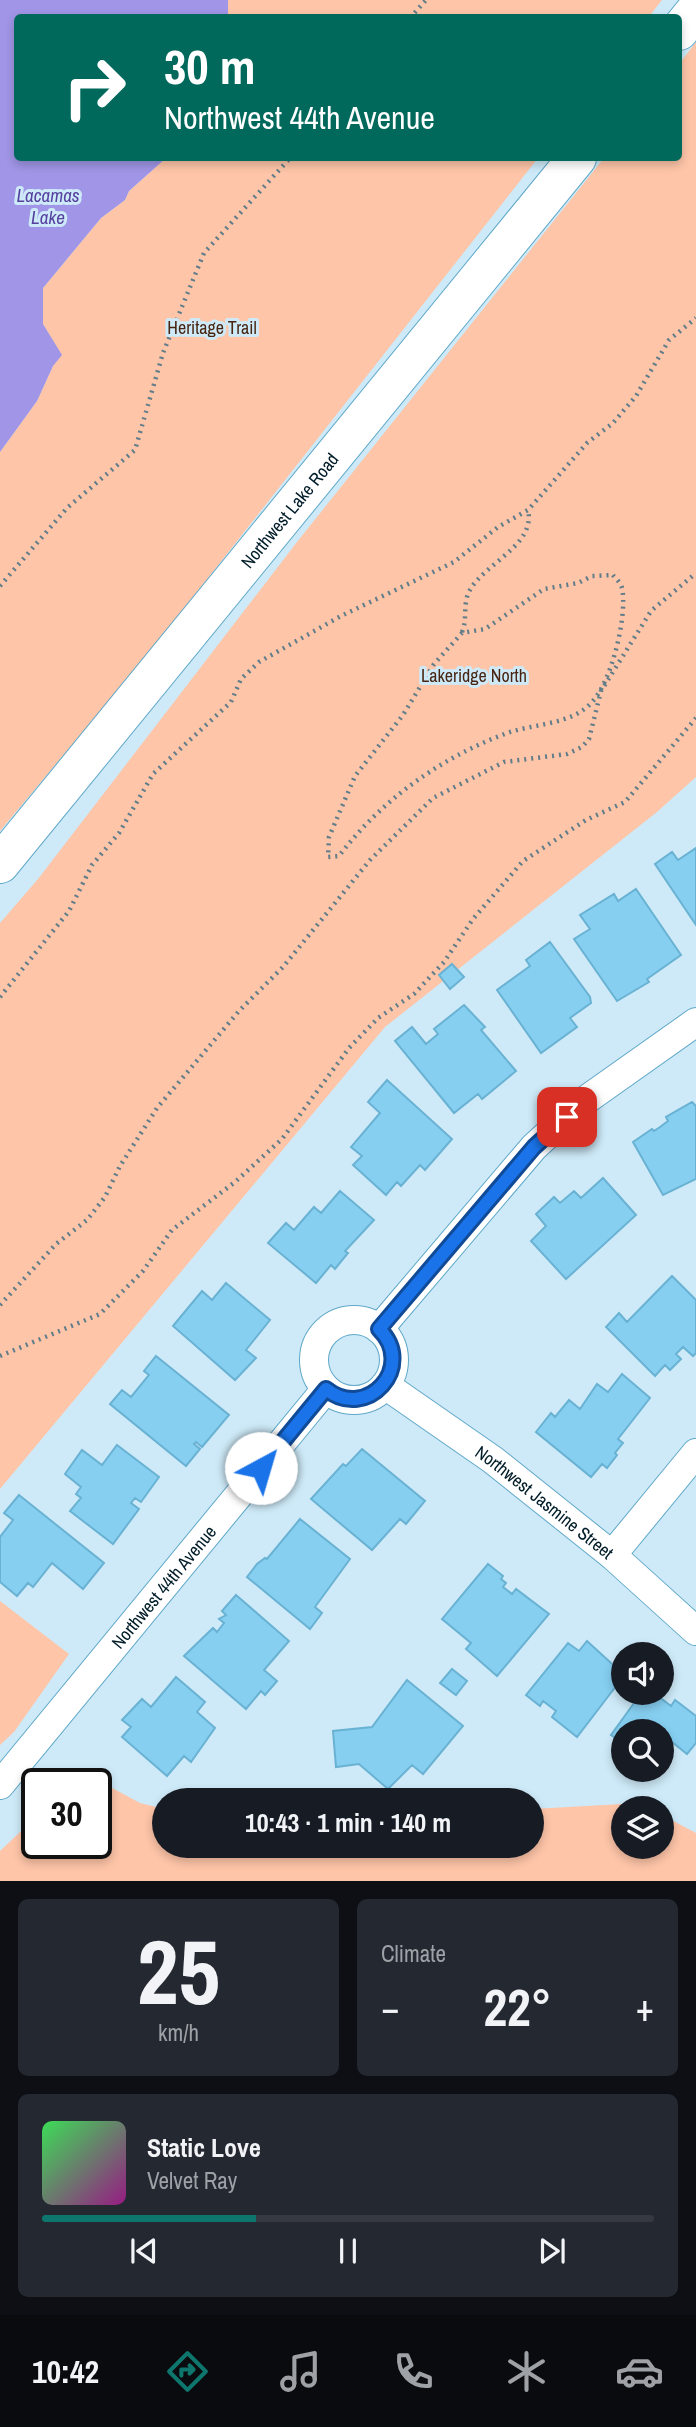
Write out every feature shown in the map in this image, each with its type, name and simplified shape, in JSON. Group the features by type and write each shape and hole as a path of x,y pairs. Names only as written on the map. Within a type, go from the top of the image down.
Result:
{"main road":[{"path":"682,27 696,10"},
{"name":"Northwest Lake Road","path":"0,864 575,161"}],"street":[{"path":"379,1329 534,1147 583,1102 696,1022"},
{"path":"350,1320 366,1322 379,1329 389,1341 393,1356 392,1371 385,1385 367,1398 352,1400 338,1397 326,1389 317,1376 314,1361 316,1346 324,1333 336,1324 350,1320"},
{"name":"Northwest Jasmine Street","path":"385,1385 493,1460 612,1555 696,1631"},
{"name":"Northwest 44th Avenue","path":"0,1785 326,1389"},
{"path":"612,1555 696,1453"}],"path":[{"path":"414,14 426,0"},
{"path":"0,586 67,508 135,450 163,353 204,253 287,161"},
{"path":"0,997 69,911 92,865 119,833 153,774 231,702 241,679 259,662 341,615 454,562 498,527 528,510 587,443 613,423 636,396 669,340 696,318"},
{"path":"528,510 531,522 527,531 488,566 471,588 464,602 465,624 462,633 434,664 403,715 355,776 328,837 328,857 339,856 368,821 399,792 439,765 497,737 579,713 601,691 651,611 696,573"},
{"path":"0,1305 56,1244 87,1220 117,1179 120,1166 157,1108 239,1011 291,957 370,860 433,798 505,762 567,754 582,747 589,739 624,611 622,585 612,575 592,576 578,583 544,589 485,629 462,633"},
{"path":"0,1356 100,1314 143,1271 172,1230 235,1182 282,1139 349,1048 378,1018 414,994 444,962 473,919 523,861 586,820 625,802 696,719"}],"green space":[{"path":"228,0 662,0 651,14 228,14"},
{"name":"Lakeridge North","path":"696,42 696,777 657,812 385,1027 0,1489 0,923 38,879 297,542 602,161 682,161 682,60"},
{"name":"Heritage Trail","path":"163,161 536,161 157,643 0,831 0,452 37,401 61,355 43,324 43,288 101,218 125,200 129,191"},
{"path":"0,1601 69,1654 14,1732 0,1745"},
{"path":"112,1788 140,1803 152,1806 152,1858 544,1858 544,1808 611,1805 611,1859 674,1859 674,1821 696,1833 696,1881 0,1881 0,1851 21,1831 21,1859 112,1859"}],"water":[{"name":"Lacamas Lake","path":"0,0 228,0 228,14 14,14 14,161 163,161 129,191 125,200 101,218 43,288 43,324 62,355 53,366 37,401 0,452"}],"building":[{"path":"696,848 696,925 655,864 672,852 678,860"},
{"path":"636,889 681,955 647,979 649,982 617,1001 574,939 590,929 580,915 614,894 618,901"},
{"path":"550,942 590,997 591,1003 570,1018 577,1027 541,1053 497,990 530,966 526,960"},
{"path":"452,964 464,977 450,989 439,975"},
{"path":"464,1005 485,1027 481,1030 516,1071 482,1099 478,1094 454,1113 395,1041 412,1027 426,1044 438,1034 434,1029"},
{"path":"387,1080 452,1139 425,1170 420,1165 401,1186 397,1182 386,1195 353,1165 362,1156 351,1147 380,1113 368,1102"},
{"path":"692,1102 696,1106 696,1179 663,1195 633,1142 652,1129 654,1131 660,1127 668,1121 666,1117"},
{"path":"603,1178 636,1215 566,1279 531,1241 546,1226 536,1214 554,1197 560,1203 574,1191 581,1198"},
{"path":"340,1191 374,1220 345,1251 348,1253 335,1269 331,1265 316,1283 268,1243 286,1223 294,1230 314,1207 321,1213"},
{"path":"672,1276 696,1300 696,1353 693,1356 683,1347 676,1354 681,1359 670,1370 665,1365 655,1376 606,1327 619,1313 627,1322"},
{"path":"226,1283 270,1320 246,1350 256,1358 235,1380 173,1326 202,1291 212,1300"},
{"path":"156,1356 229,1415 202,1447 196,1442 194,1444 200,1449 186,1466 110,1404 122,1390 131,1397 149,1375 144,1371"},
{"path":"622,1374 650,1398 618,1439 623,1443 615,1453 617,1455 607,1468 602,1464 591,1477 536,1432 551,1413 555,1417 569,1400 580,1409 597,1384 608,1392"},
{"path":"117,1445 159,1477 141,1502 135,1498 131,1503 139,1509 113,1544 70,1511 81,1498 76,1494 81,1487 65,1474 82,1450 102,1465"},
{"path":"362,1449 425,1501 406,1524 400,1519 372,1550 311,1499 343,1464 346,1466"},
{"path":"19,1495 104,1563 83,1589 52,1563 33,1587 28,1583 17,1596 0,1582 0,1537 13,1520 4,1513"},
{"path":"300,1519 350,1559 315,1607 322,1613 310,1629 247,1577 257,1564 267,1559"},
{"path":"488,1564 503,1576 501,1579 506,1583 503,1587 512,1594 516,1589 549,1614 497,1676 466,1649 471,1643 442,1619"},
{"path":"236,1595 289,1641 264,1670 277,1681 265,1695 261,1691 246,1709 184,1656 213,1628 217,1632 224,1623 219,1619 226,1615 222,1611"},
{"path":"587,1641 611,1663 611,1693 577,1737 552,1717 556,1711 543,1701 540,1706 526,1695 568,1643 579,1651"},
{"path":"452,1669 467,1681 456,1695 440,1683"},
{"path":"176,1677 205,1702 197,1712 215,1728 191,1762 184,1756 167,1776 122,1737 131,1727 122,1720 142,1699 151,1707"},
{"path":"407,1680 463,1726 423,1774 412,1765 389,1788 359,1764 336,1767 333,1731 372,1727"},
{"path":"675,1700 696,1716 696,1743 687,1754 674,1744 674,1719 623,1719 633,1705 671,1706"}],"route":[{"path":"261,1468 326,1389 338,1397 352,1400 367,1398 385,1385 392,1371 393,1356 389,1341 379,1329 534,1147 567,1117"}]}
